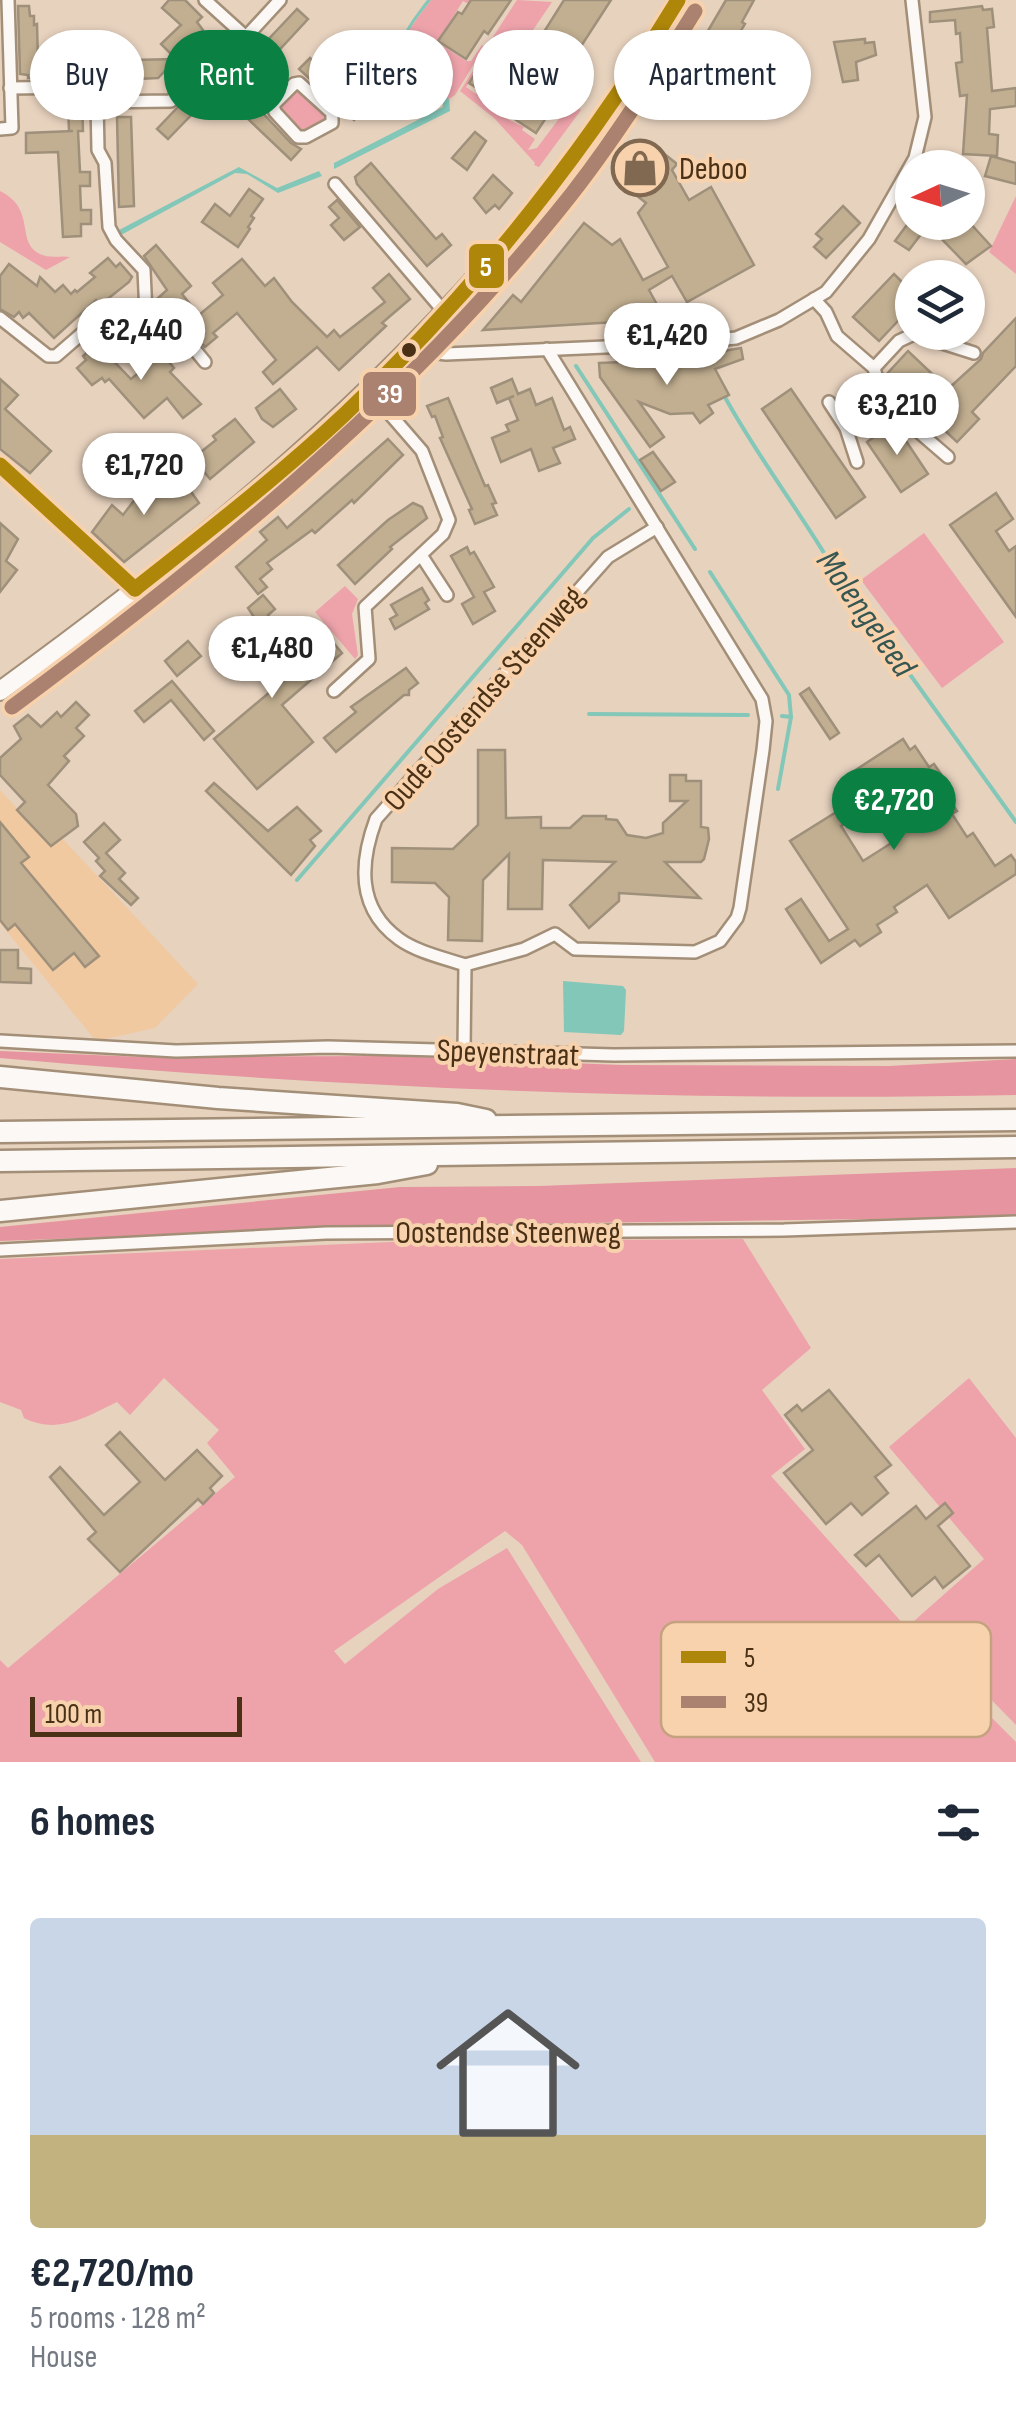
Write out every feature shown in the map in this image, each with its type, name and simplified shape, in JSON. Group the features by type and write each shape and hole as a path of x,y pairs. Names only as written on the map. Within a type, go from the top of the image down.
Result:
{"highway":[{"path":"0,1077 218,1098 457,1114 517,1127"},
{"path":"0,1132 1016,1120"},
{"path":"0,1160 1016,1148"},
{"path":"0,1211 378,1173 416,1168 448,1156"}],"main road":[{"path":"0,691 288,466 446,314 576,156 626,86 678,0"}],"street":[{"path":"0,129 12,128 4,14 8,0"},
{"path":"205,0 238,30"},
{"path":"252,30 280,0"},
{"path":"420,340 438,354 446,354 736,338 779,320 826,292 868,239 915,158 925,117 912,0"},
{"path":"300,83 332,114 332,123 302,138 275,112 273,105 294,84 300,83"},
{"path":"10,88 30,88"},
{"path":"97,120 109,228 144,270 147,336"},
{"path":"334,184 446,314"},
{"path":"814,299 826,312 837,336 874,368 883,401 948,456"},
{"path":"0,318 48,356 56,356 86,330 187,340 205,362"},
{"path":"874,368 899,342 914,334 974,353"},
{"path":"464,1051 464,964 524,950 556,934 576,949 704,950 720,941 737,918 763,750 766,721 762,700 547,348"},
{"path":"334,691 369,659 365,607 448,527 447,510 422,451 370,391"},
{"path":"846,428 883,401"},
{"path":"829,402 846,428 857,462"},
{"path":"0,465 135,589"},
{"name":"Oude Oostendse Steenweg","path":"464,964 399,939 380,919 366,893 364,866 364,853 376,820 608,557 657,528"},
{"path":"421,555 447,594"},
{"name":"Speyenstraat","path":"0,1041 176,1051 328,1047 634,1056 1016,1051"},
{"name":"Oostendse Steenweg","path":"0,1250 326,1233 784,1230 1016,1222"}],"shaded area":[{"path":"431,0 471,0 469,4 463,1 445,30 411,28"},
{"path":"517,0 552,2 533,30 497,30"},
{"path":"453,52 466,61 473,58 473,65 455,95"},
{"path":"473,71 466,87 473,92 473,101 460,91"},
{"path":"300,90 309,98 309,120 325,120 324,123 304,132 289,118 289,95"},
{"path":"496,120 509,120 524,127 522,130 535,139 528,150 537,148 558,120 574,120 539,167"},
{"path":"0,191 18,207 33,249 44,255 70,257 46,270 0,242"},
{"path":"1016,196 1016,274 989,252"},
{"path":"924,533 1004,642 942,688 861,580"},
{"path":"345,586 358,599 352,614 358,655 355,659 315,612"},
{"path":"0,790 51,845 61,837 198,984 155,1028 96,1041 0,923"},
{"path":"0,1051 141,1057 391,1056 621,1065 889,1066 1016,1059 1016,1095 635,1094 381,1085 0,1058"},
{"path":"1016,1168 1016,1217 443,1225 0,1241 0,1227 400,1187 539,1186"},
{"path":"743,1239 811,1348 762,1390 805,1449 771,1476 902,1622 661,1622 661,1737 991,1737 991,1717 1016,1742 1016,1762 655,1762 522,1545 505,1531 334,1651 345,1664 438,1589 507,1548 641,1762 0,1762 0,1660 8,1668 235,1477 207,1443 219,1430 164,1378 130,1415 117,1402 72,1422 49,1425 24,1418 21,1410 0,1402 0,1259 414,1241"},
{"path":"969,1378 1016,1438 1016,1725 991,1700 991,1622 914,1621 984,1559 889,1447"}],"water":[{"path":"431,0 411,30 406,30"},
{"path":"418,120 432,120 334,169 334,163"},
{"path":"239,167 277,188 319,171 322,176 278,193 247,174 235,173 121,235 119,230"},
{"path":"563,981 623,986 626,990 621,1035 564,1032"}],"building":[{"path":"169,0 185,0 202,17 197,22 203,30 176,30 181,25 162,8"},
{"path":"471,0 511,0 491,30 473,30 473,48 466,59 453,51 453,30 446,30 458,12 462,14"},
{"path":"564,0 611,0 592,30 545,30"},
{"path":"726,0 754,0 741,30 708,30"},
{"path":"18,6 29,6 34,25 37,24 37,30 30,30 28,78 20,74"},
{"path":"982,6 983,10 992,9 994,27 987,28 992,91 1016,88 1016,106 990,109 989,134 998,135 997,156 985,155 985,150 963,150 967,95 960,96 956,63 962,62 960,33 956,34 955,20 930,22 930,12"},
{"path":"297,9 308,19 289,39 289,30 277,30"},
{"path":"865,39 865,43 874,42 876,55 856,62 858,80 843,82 834,42"},
{"path":"164,59 164,72 158,78 144,79 144,60"},
{"path":"309,59 309,78 299,69"},
{"path":"69,120 83,120 83,131 78,131 80,172 90,172 90,186 80,186 81,210 91,210 91,224 81,224 81,236 63,237 58,152 26,153 26,133 73,131 69,131"},
{"path":"117,120 131,120 134,206 119,207"},
{"path":"166,120 186,120 168,139 157,129"},
{"path":"249,120 269,120 301,149 291,160"},
{"path":"516,120 545,120 536,133"},
{"path":"475,132 486,141 467,170 452,158"},
{"path":"657,148 677,164 672,170 689,200 711,187 754,265 687,302 672,276 649,290 665,319 483,330 513,295 521,302 584,223 612,245 620,239 643,280 668,267 638,213 646,203 626,187 624,169 639,150"},
{"path":"991,156 1016,163 1016,184 985,176"},
{"path":"371,163 436,239 442,234 451,245 427,266 357,184 355,177"},
{"path":"493,175 512,193 499,209 495,205 486,213 474,198"},
{"path":"249,189 263,199 238,247 202,222 215,204 230,216"},
{"path":"337,200 360,227 344,240 331,225 339,218 329,207"},
{"path":"843,206 860,223 826,258 814,247 822,239 816,234"},
{"path":"985,239 991,246 972,260 962,260 943,240"},
{"path":"896,240 917,240 909,250"},
{"path":"156,245 191,286 182,294 199,315 223,295 213,283 242,259 265,286 274,278 327,337 334,330 340,337 385,302 373,288 389,274 410,299 339,370 317,347 273,384 263,372 276,360 237,313 213,333 217,337 205,347 192,332 184,330 158,298 167,290 144,256"},
{"path":"108,258 116,267 120,263 132,277 129,282 100,305 96,300 54,338 29,313 23,318 19,312 14,317 0,309 0,276 9,264 37,286 40,277 55,292 63,285 71,294 95,277 90,273"},
{"path":"894,274 895,324 879,341 853,317"},
{"path":"1016,318 1016,366 972,412 979,419 957,442 886,375 908,351 948,389 981,359"},
{"path":"97,344 131,379 162,354 174,368 170,372 201,404 183,418 167,398 144,418 109,379 105,382 102,378 92,385 77,368 86,360 83,356"},
{"path":"741,348 743,359 715,369 729,395 708,405 713,413 700,423 693,413 670,414 639,402 664,437 650,447 600,377 599,363 702,359 701,355"},
{"path":"0,379 18,395 5,409 51,451 30,473 0,449"},
{"path":"512,379 518,394 530,389 536,405 552,398 564,430 570,427 575,439 553,448 560,463 539,471 531,449 501,462 492,438 509,431 506,425 518,420 509,398 497,403 491,388"},
{"path":"280,389 296,409 273,427 256,408"},
{"path":"791,389 865,497 836,518 762,409"},
{"path":"448,398 496,503 492,504 497,515 475,524 435,416 427,406"},
{"path":"235,419 254,442 210,479 201,468 195,473 187,463"},
{"path":"894,423 928,474 901,492 867,442"},
{"path":"388,439 403,455 354,503 352,500 315,533 312,530 267,563 272,569 260,579 267,587 258,594 236,567 267,540 260,532 278,517 287,528"},
{"path":"653,452 675,482 661,491 640,460"},
{"path":"148,475 163,492 172,485 176,490 185,483 199,503 124,562 92,532 112,505 123,515 139,494 134,489"},
{"path":"996,493 1013,519 996,531 1009,551 1016,546 1016,617 950,525"},
{"path":"413,503 422,507 427,518 390,547 355,584 338,565"},
{"path":"0,523 18,539 6,561 17,570 0,592"},
{"path":"467,547 470,554 474,552 494,587 484,592 495,611 473,624 462,604 474,597 451,556"},
{"path":"422,588 429,609 395,629 390,619 397,615 391,605"},
{"path":"263,595 275,609 268,615 302,660 330,639 342,653 282,705 313,742 257,789 214,739 283,681 274,669 286,659 272,643 251,660 230,636 254,617 248,608"},
{"path":"188,641 201,656 177,676 165,661"},
{"path":"406,668 418,683 409,695 404,695 336,752 324,738 356,712 351,707"},
{"path":"172,681 214,731 204,740 171,700 144,722 135,711"},
{"path":"809,688 839,733 830,739 800,694"},
{"path":"76,702 89,715 76,728 84,736 64,756 69,761 48,785 76,814 78,826 51,846 17,810 25,802 0,775 0,758 21,739 14,726 28,715 41,727 57,712 61,717"},
{"path":"903,739 910,750 915,746 929,767 934,764 949,786 943,790 967,837 973,833 995,866 1011,855 1016,862 1016,874 949,918 927,885 894,907 897,912 877,925 881,932 860,946 855,940 821,963 786,909 801,899 829,941 848,929 790,841 838,811 846,823 841,826 863,861 893,842 848,775"},
{"path":"478,750 505,750 506,818 541,817 541,828 570,828 583,816 606,816 617,820 627,835 646,838 663,833 663,823 687,801 670,801 670,775 686,775 686,781 701,781 701,827 708,828 709,839 704,859 665,862 700,898 619,893 619,901 589,928 570,905 615,862 543,860 542,909 508,909 509,854 483,880 482,941 448,940 449,897 435,883 392,882 392,848 453,849 478,825"},
{"path":"214,783 268,831 297,807 321,831 310,840 315,846 291,875 206,791"},
{"path":"0,822 29,857 21,863 99,956 85,967 74,953 53,970 15,924 8,930 0,920"},
{"path":"104,823 120,840 106,853 125,873 119,879 138,898 131,905 100,876 105,871 96,861 99,858 84,842"},
{"path":"0,950 18,950 18,968 31,969 31,983 0,982"},
{"path":"829,1390 891,1465 875,1477 888,1493 862,1515 851,1503 826,1524 784,1473 813,1450 785,1415 797,1405 802,1411"},
{"path":"120,1432 165,1480 197,1450 222,1476 210,1488 214,1493 203,1504 198,1499 120,1572 88,1539 96,1532 50,1477 60,1467 104,1515 140,1482 106,1445"},
{"path":"945,1503 953,1513 938,1526 970,1566 943,1588 935,1577 912,1596 879,1555 866,1566 855,1555 916,1506 926,1519"}],"waterway":[{"name":"Molengeleed","path":"669,324 695,323"},
{"path":"576,366 695,549"},
{"name":"Molengeleed","path":"726,399 832,566 1016,822"},
{"path":"297,880 593,538 629,509"},
{"path":"710,572 789,695 791,717"},
{"path":"589,714 748,715"},
{"path":"778,789 791,717 782,716"}],"transit line":[{"name":"5","path":"135,589 320,437 439,319 566,166 678,0"},
{"name":"39","path":"12,707 229,538 366,417 431,353 573,192 628,116 695,11"},
{"name":"5","path":"0,465 135,589"}],"place":[{"name":"Deboo","path":"640,168"}]}
